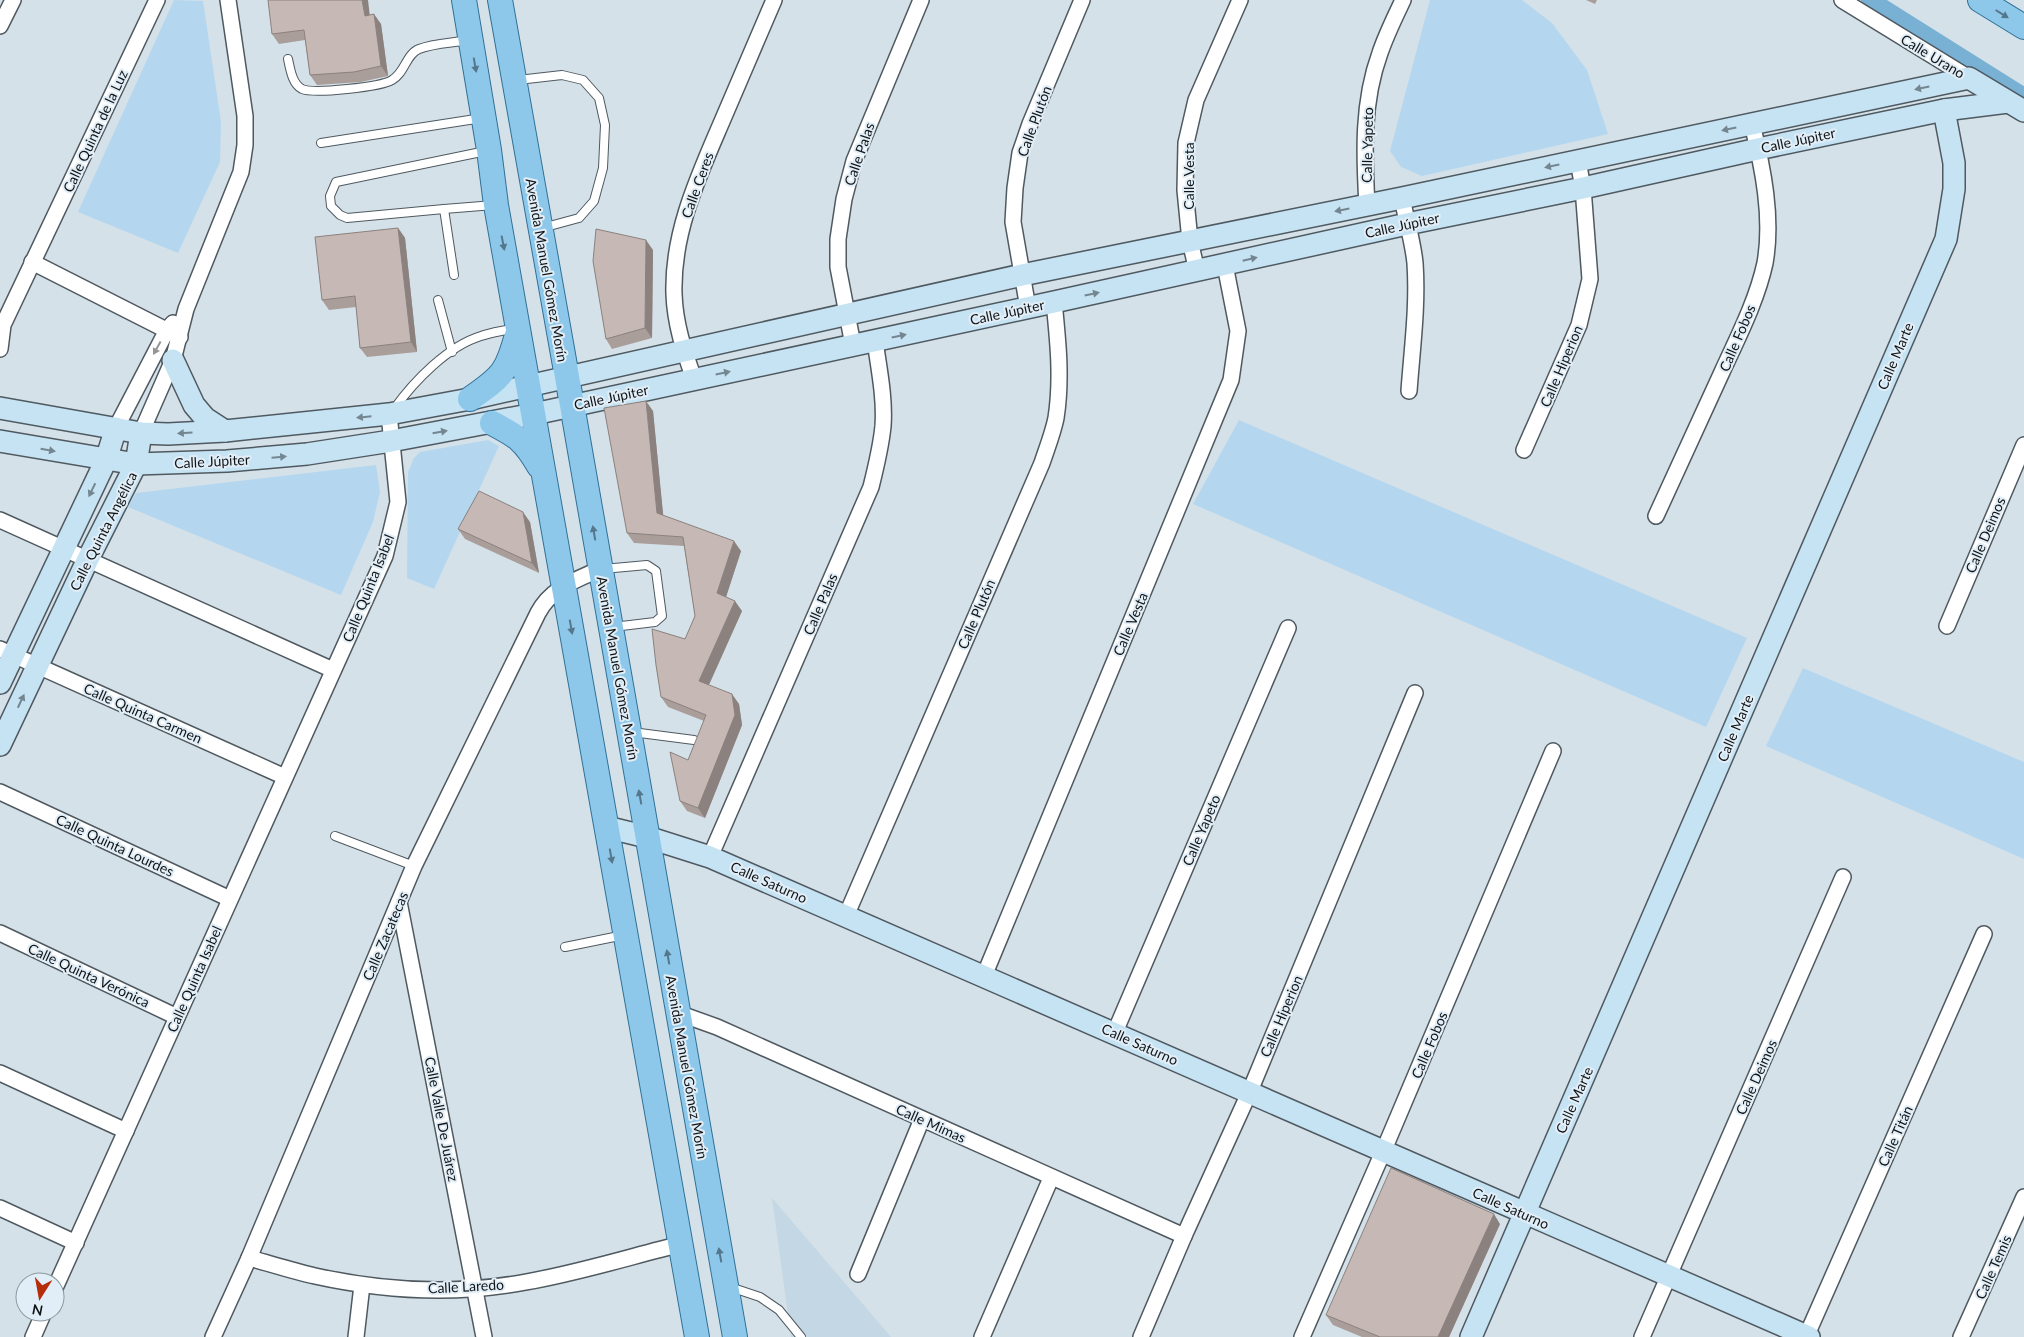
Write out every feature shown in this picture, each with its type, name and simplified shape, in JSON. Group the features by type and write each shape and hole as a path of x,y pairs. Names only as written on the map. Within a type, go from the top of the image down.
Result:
{"main road":[{"path":"464,0 489,150 496,205 697,1337"},
{"name":"Avenida Manuel Gómez Morín","path":"500,0 735,1337"},
{"path":"1980,0 2024,27"},
{"path":"470,399 501,376 509,360 519,328"},
{"path":"492,423 524,442 544,475"}],"street":[{"path":"0,26 13,0"},
{"name":"Calle Quinta de la Luz","path":"0,349 3,325 157,0"},
{"name":"Calle Quinta Angélica","path":"0,683 7,652 63,548 106,460 116,428 174,333 186,309 241,172 245,145 245,116 228,0"},
{"name":"Calle Ceres","path":"694,379 684,350 676,316 674,292 676,262 683,224 697,180 774,0"},
{"name":"Calle Palas","path":"853,345 838,267 838,238 844,199 854,161 921,0"},
{"name":"Calle Plutón","path":"1028,308 1013,222 1020,153 1030,124 1082,0"},
{"name":"Calle Vesta","path":"1197,271 1190,241 1185,190 1186,143 1196,100 1240,0"},
{"name":"Calle Yapeto","path":"1367,205 1364,151 1367,103 1379,54 1403,0"},
{"name":"Calle Urano","path":"1842,0 2016,107"},
{"name":"Calle Júpiter","path":"0,408 141,433 168,434 225,431 389,414 470,399 1022,275 1402,198 1969,78"},
{"name":"Calle Júpiter","path":"0,441 136,464 227,461 307,454 391,441 492,423 1028,308 1407,224 1944,110 2016,107"},
{"name":"Calle Marte","path":"1472,1337 1946,239 1951,213 1954,163 1944,110"},
{"name":"Calle Fobos","path":"1656,516 1735,344 1758,288 1765,262 1767,211 1758,149 1752,124"},
{"name":"Calle Hiperion","path":"1524,450 1580,326 1590,279 1583,188 1578,161"},
{"path":"1402,198 1415,261 1416,280 1409,391"},
{"path":"32,262 174,333"},
{"name":"Calle Vesta","path":"984,976 1232,380 1238,331 1225,264"},
{"name":"Calle Plutón","path":"846,916 1042,463 1055,420 1059,392 1060,355 1054,302"},
{"name":"Calle Quinta Angélica","path":"0,745 88,559 136,464 141,433 173,360 174,333"},
{"name":"Calle Palas","path":"710,857 871,487 880,452 883,424 881,385 875,341"},
{"path":"173,360 194,405 205,418 225,431"},
{"name":"Calle Quinta Isabel","path":"62,1272 370,591 384,556 398,502 389,414"},
{"name":"Calle Deimos","path":"1946,626 2024,445"},
{"path":"0,520 333,670"},
{"name":"Calle Zacatecas","path":"213,1337 249,1258 414,866 543,602 563,586 600,569"},
{"name":"Calle Yapeto","path":"1114,1032 1288,628"},
{"name":"Calle Quinta Carmen","path":"7,652 285,777"},
{"name":"Calle Hiperion","path":"1141,1337 1184,1236 1250,1091 1415,693"},
{"name":"Calle Fobos","path":"1302,1337 1383,1152 1552,751"},
{"name":"Calle Quinta Lourdes","path":"0,792 230,898"},
{"name":"Calle Saturno","path":"606,827 647,837 710,857 1250,1091 1383,1152 1807,1337"},
{"name":"Calle Deimos","path":"1669,1277 1843,877"},
{"name":"Calle Valle De Juárez","path":"400,902 484,1337"},
{"name":"Calle Quinta Verónica","path":"0,933 177,1017"},
{"name":"Calle Titán","path":"1807,1337 1984,934"},
{"name":"Calle Mimas","path":"678,1013 717,1028 1184,1236"},
{"path":"0,1073 126,1131"},
{"path":"858,1274 922,1119"},
{"path":"982,1337 1051,1178"},
{"name":"Calle Temis","path":"1961,1337 2024,1197"},
{"path":"0,1208 76,1242"},
{"name":"Calle Laredo","path":"249,1258 314,1276 362,1285 418,1289 475,1289 526,1282 681,1244"},
{"path":"1642,1337 1669,1277"},
{"path":"356,1337 362,1285"},
{"path":"33,1337 40,1322"}],"lane":[{"path":"288,58 294,81 301,88 315,92 357,88 392,80 404,68 409,57 418,49 470,40"},
{"path":"514,81 562,75 583,80 598,98 605,125 603,168 594,201 580,218 540,228"},
{"path":"321,143 484,118"},
{"path":"489,150 336,182 330,196 331,206 335,211 347,218 496,205"},
{"path":"444,209 454,275"},
{"path":"438,300 452,352"},
{"path":"389,414 428,368 464,343 481,336 519,328"},
{"path":"600,569 647,564 656,571 662,616 660,619 655,622 611,627"},
{"path":"629,732 694,740"},
{"path":"335,836 414,866"},
{"path":"565,947 626,934"},
{"path":"726,1286 760,1297 779,1310 801,1337"}],"shaded area":[{"path":"174,0 203,1 221,122 220,162 178,253 78,212"},
{"path":"1430,0 1522,0 1552,23 1587,70 1608,134 1422,176 1401,167 1390,151"},
{"path":"1239,420 1747,638 1706,727 1193,504"},
{"path":"488,440 499,446 434,589 407,578 408,472 414,458 420,452"},
{"path":"376,465 380,492 373,522 341,595 128,507 136,493"},
{"path":"1803,668 2024,762 2024,859 1766,746"},
{"path":"772,1198 891,1337 791,1337"}],"building":[{"path":"268,0 362,0 365,16 374,14 381,66 354,72 310,75 304,30 272,34"},
{"path":"398,228 411,342 360,348 355,296 322,300 315,237"},
{"path":"596,229 646,240 645,328 606,339 593,261"},
{"path":"646,401 657,513 734,541 717,593 735,601 699,681 732,694 735,715 698,808 680,801 670,752 688,760 706,715 661,697 652,629 685,639 695,616 683,537 627,533 604,408"},
{"path":"479,491 523,512 532,563 458,529"},
{"path":"1391,1168 1494,1214 1438,1337 1380,1337 1326,1315"}],"waterway":[{"path":"1870,0 2024,97"}]}
